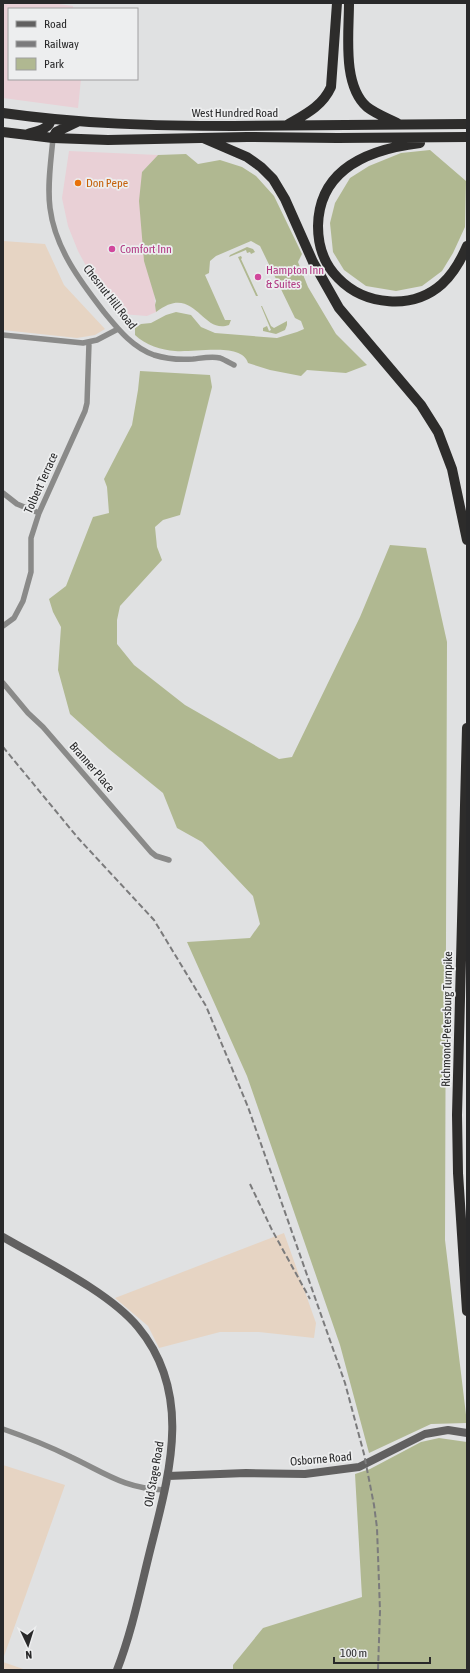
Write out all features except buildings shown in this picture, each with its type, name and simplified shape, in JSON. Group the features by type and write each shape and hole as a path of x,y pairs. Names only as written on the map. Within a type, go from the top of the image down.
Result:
{"highway":[{"path":"285,126 317,107 331,88 337,3"},
{"path":"349,3 350,74 355,92 371,110 401,124"},
{"name":"West Hundred Road","path":"3,113 78,122 156,126 467,124"},
{"path":"26,135 47,127 51,119"},
{"path":"53,138 56,132 78,122"},
{"name":"West Hundred Road","path":"3,132 53,138 108,140 203,138 467,137"},
{"path":"467,137 399,146 381,150 357,160 338,174 328,188 319,210 318,231 319,243 325,260 337,277 345,285 362,295 384,301 406,301 433,290 442,284 456,268 467,246"},
{"path":"203,138 247,157 261,167 273,179 285,199 313,262 338,308 421,405 438,432 452,469 467,540"},
{"name":"Richmond-Petersburg Turnpike","path":"467,728 457,1115 458,1173 467,1311"}],"street":[{"name":"Chesnut Hill Road","path":"53,138 49,194 52,222 69,263 80,280 118,329 131,342 154,355 179,359 214,357 234,365"},
{"path":"3,335 75,343 89,343 118,329"},
{"name":"Tolbert Terrace","path":"3,626 14,618 23,601 31,572 31,538 39,513 85,411 87,403 89,343"},
{"path":"3,493 17,504 39,513"},
{"name":"Branner Place","path":"3,683 151,852 156,856 168,860"},
{"name":"Old Stage Road","path":"3,1237 99,1294 128,1316 147,1339 160,1363 169,1390 172,1406 172,1445 168,1476 127,1642 117,1670"},
{"path":"3,1429 54,1448 119,1481 143,1488 165,1490"},
{"name":"Osborne Road","path":"168,1476 246,1473 305,1474 359,1468 425,1434 448,1430 467,1433"}],"shaded area":[{"path":"3,3 52,3 73,6 73,8 8,8 8,80 81,80 78,108 3,98"},
{"path":"69,151 158,155 142,172 156,312 147,316 121,314 91,275 78,251 68,226 62,198"},
{"path":"3,241 45,244 64,285 105,329 95,335 77,338 3,330"},
{"path":"284,1233 316,1323 314,1338 259,1332 220,1332 159,1348 148,1326 115,1298"},
{"path":"3,1465 65,1485 3,1659"},
{"path":"3,1662 26,1670 3,1670"}],"green space":[{"path":"430,150 466,181 465,227 453,253 442,271 422,286 396,291 366,286 344,270 333,252 330,223 335,203 350,178 369,166 401,153"},
{"path":"186,154 198,164 220,160 242,167 256,176 274,196 302,254 298,262 308,287 336,334 367,365 346,373 307,370 301,376 270,370 248,363 244,357 237,353 216,350 170,350 149,344 139,339 135,335 135,328 141,324 151,323 166,315 176,312 191,315 201,327 215,333 277,338 304,329 301,321 295,318 260,246 251,241 216,256 210,261 209,273 205,275 225,320 231,320 229,325 219,326 211,323 197,311 180,303 169,304 156,312 156,301 144,261 139,201 142,172 158,155"},
{"path":"247,247 253,249 255,252 251,254 250,252 247,253 246,250 229,257 230,255"},
{"path":"241,256 258,296 256,296 238,257"},
{"path":"261,306 271,326 274,328 287,321 285,330 276,334 263,331 263,328 267,326 269,331 271,330"},
{"path":"140,371 210,375 212,387 180,515 163,520 155,527 157,547 162,560 120,606 117,620 117,644 134,665 185,705 279,759 292,757 360,617 390,545 426,548 447,642 445,1240 467,1423 431,1424 369,1453 340,1345 247,1076 187,942 250,938 260,924 253,896 202,842 177,828 163,793 109,749 70,714 58,670 61,627 53,612 49,599 66,586 93,517 109,513 107,487 104,479 132,425"},
{"path":"439,1438 467,1442 467,1670 233,1670 233,1665 263,1628 362,1597 355,1474 370,1469 421,1442"}],"railway":[{"path":"3,747 78,838 154,920 206,1006 248,1107 345,1383 364,1454 377,1528 380,1611 378,1670"},
{"path":"250,1184 272,1230 310,1299"}],"place":[{"name":"Don Pepe","path":"78,183"},
{"name":"Comfort Inn","path":"112,249"},
{"name":"Hampton Inn & Suites","path":"258,277"}]}
